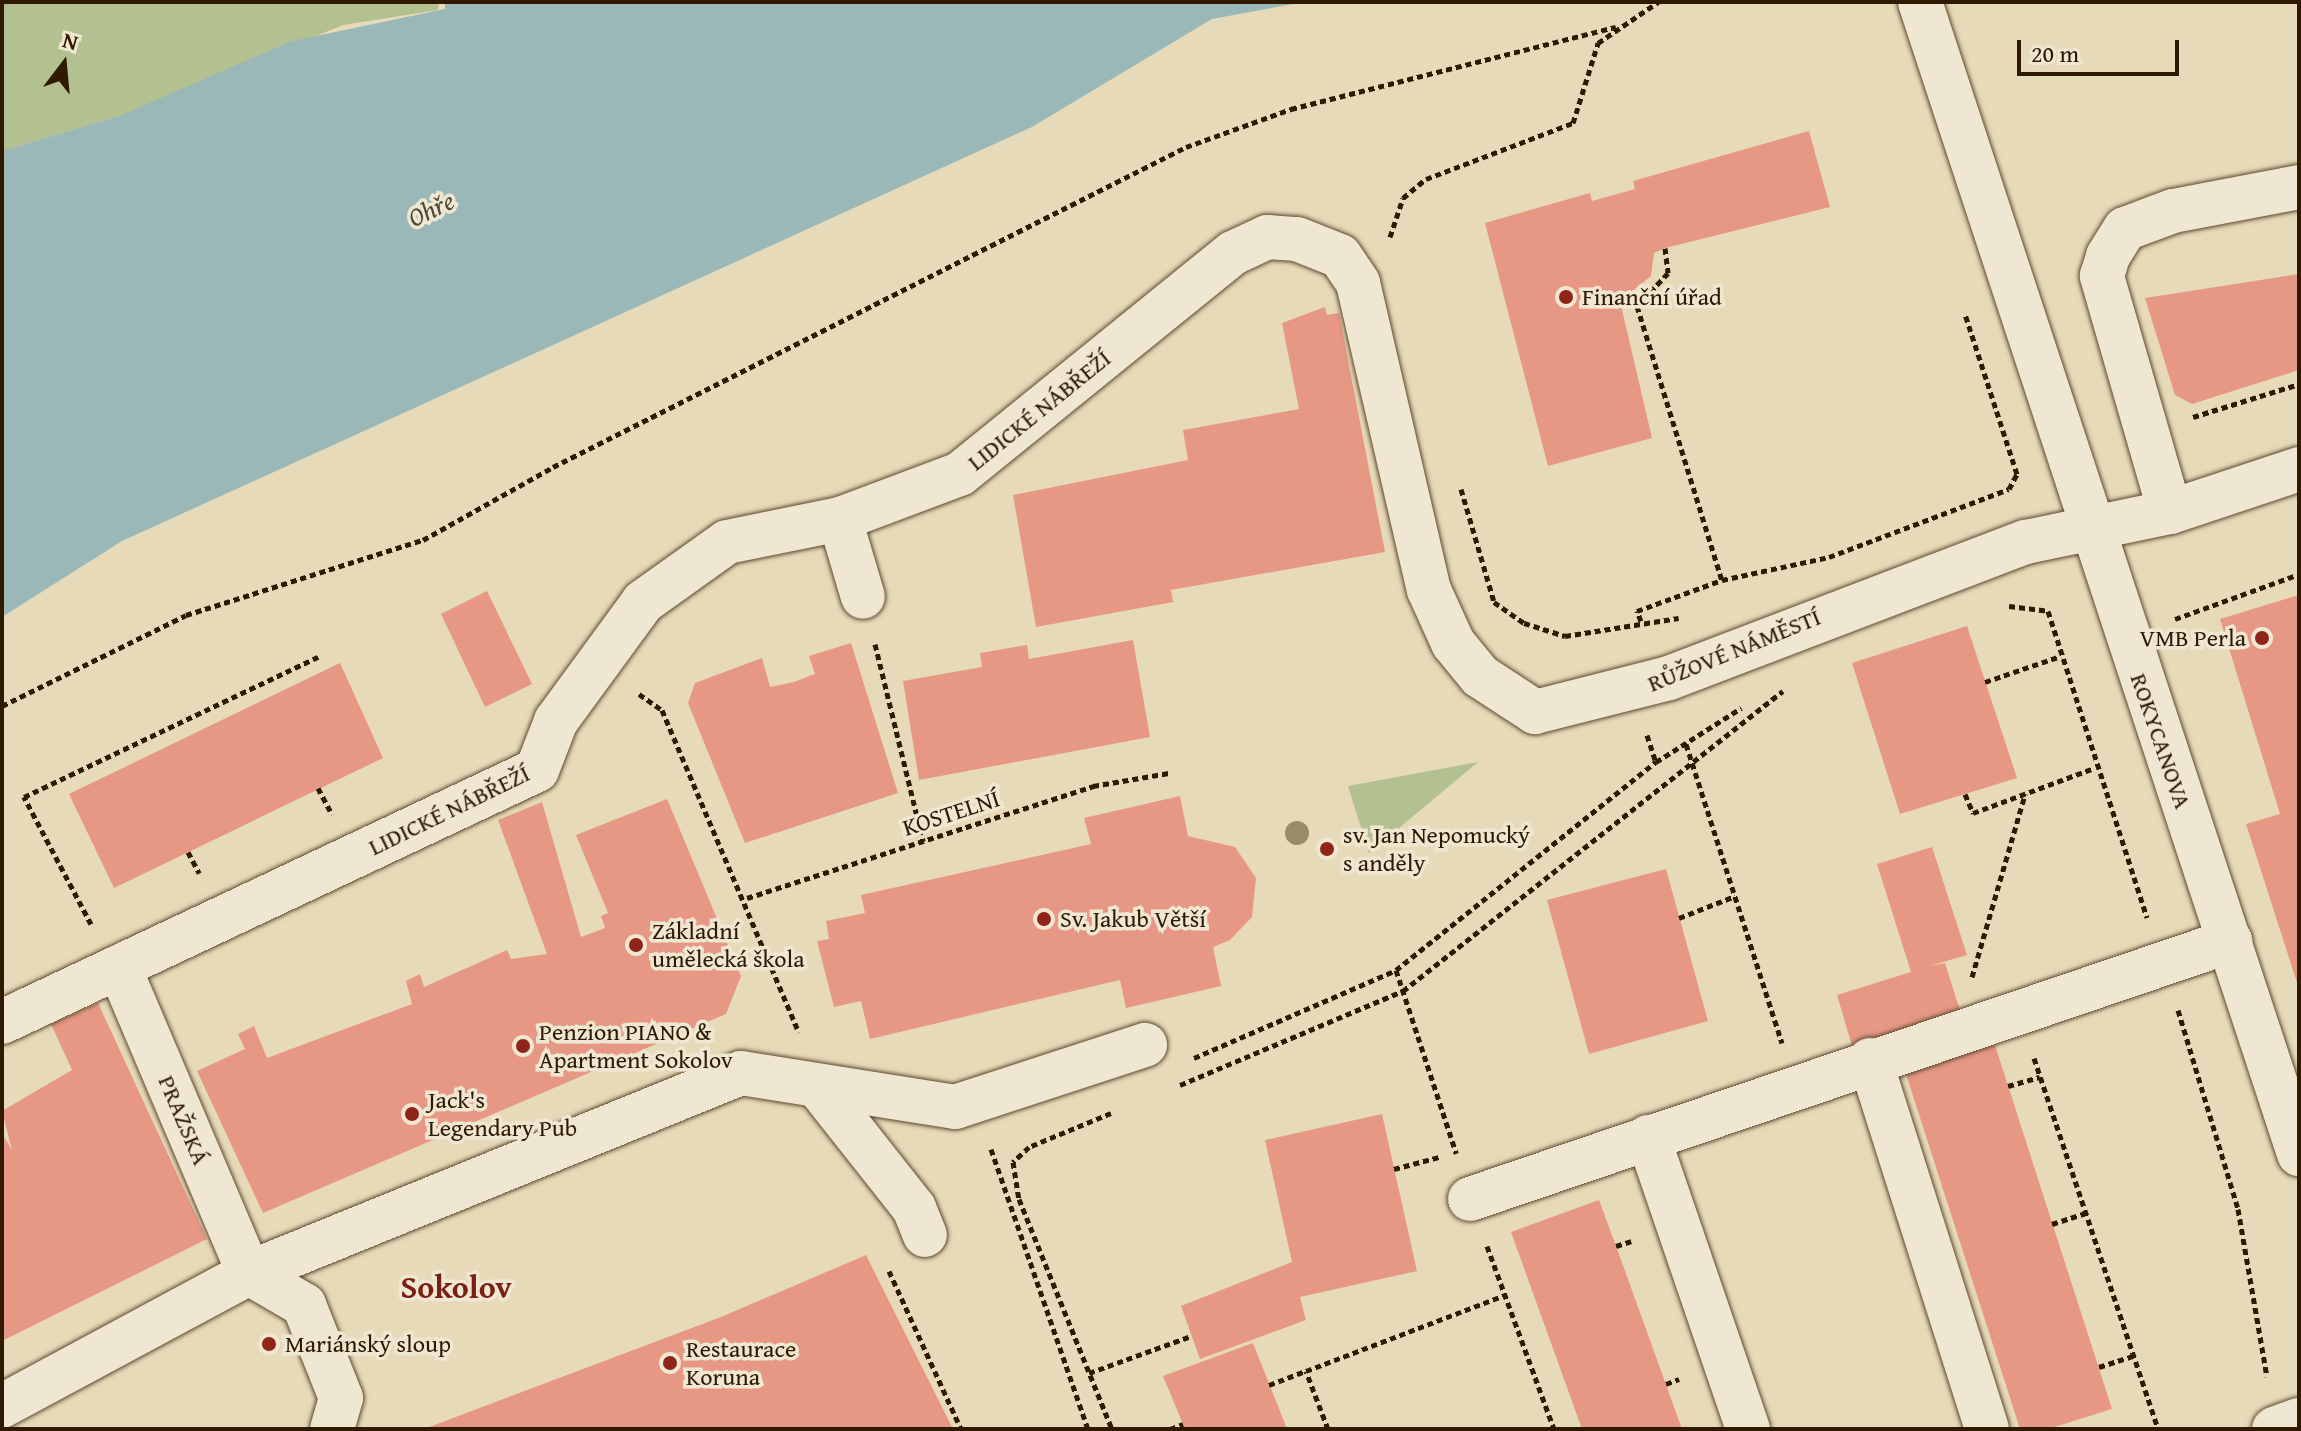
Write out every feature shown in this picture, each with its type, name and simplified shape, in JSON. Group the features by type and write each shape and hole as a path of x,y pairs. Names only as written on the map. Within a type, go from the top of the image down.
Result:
{"street":[{"name":"ROKYCANOVA","path":"1920,2 2087,524 2230,941 2299,1154"},
{"path":"2170,512 2102,276 2108,256 2125,229 2173,211 2299,187"},
{"name":"LIDICKÉ NÁBŘEŽÍ","path":"2,1022 108,951 537,770 556,721 643,602 727,542 840,519 960,474 1233,253 1267,237 1297,239 1340,256 1358,283 1429,590"},
{"name":"RŮŽOVÉ NÁMĚSTÍ","path":"1429,590 1453,643 1480,676 1535,712 1669,678 1844,606 2087,524 2170,512 2299,469"},
{"path":"840,519 863,597"},
{"path":"1470,1199 1870,1060 2230,941"},
{"name":"PRAŽSKÁ","path":"108,951 249,1273"},
{"path":"2,1406 249,1273 741,1073 820,1089 955,1107 1161,1055"},
{"path":"1870,1060 1987,1429"},
{"path":"820,1089 919,1222"},
{"path":"1648,1137 1748,1429"},
{"path":"249,1273 304,1305 341,1398 332,1429"},
{"path":"2275,1428 2299,1420"}],"path":[{"path":"2,706 186,615 423,540 553,467 1186,147 1291,109 1616,27 1658,2"},
{"path":"1393,249 1389,234 1403,198 1426,179 1573,123 1583,110 1588,58 1616,27"},
{"path":"1665,248 1668,273 1637,306 1722,580"},
{"path":"2146,432 2299,384"},
{"path":"1459,479 1494,602 1524,623 1565,636 1611,633 1641,621 1637,611 1722,580 1829,557 2009,489 2017,474"},
{"path":"2171,620 2299,574"},
{"path":"863,597 923,841"},
{"path":"1992,611 2020,603 2048,611 2094,768 2164,963 2238,1209 2275,1428"},
{"path":"1985,682 2061,656"},
{"path":"108,951 24,797 318,657"},
{"path":"599,664 662,710 747,898 820,1089"},
{"path":"1167,1090 1403,991 1789,685"},
{"path":"1161,1055 1396,970 1686,743 1750,702"},
{"path":"1686,743 1795,1086"},
{"path":"1965,794 1973,813 2094,768"},
{"name":"KOSTELNÍ","path":"747,898 1093,786 1169,773"},
{"path":"318,788 332,815"},
{"path":"2025,794 1971,974 2040,1077 2158,1429"},
{"path":"188,852 201,878"},
{"path":"1679,918 1735,896"},
{"path":"2008,1086 2040,1077"},
{"path":"1112,1429 1019,1199 1013,1162 1029,1147 1123,1108"},
{"path":"1004,1143 989,1150 1005,1204 1088,1429"},
{"path":"1394,1169 1456,1153"},
{"path":"2052,1224 2086,1213"},
{"path":"919,1222 879,1249 961,1429"},
{"path":"1269,1385 1505,1295"},
{"path":"1089,1373 1191,1336"},
{"path":"2099,1367 2133,1356"},
{"path":"1306,1371 1328,1429"},
{"path":"1170,1429 1183,1424"}],"green space":[{"path":"2,2 439,2 438,10 343,25 119,116 2,151"},
{"path":"1478,762 1369,853 1348,786"}],"water":[{"name":"Ohře","path":"445,2 1304,2 1212,19 1032,127 122,541 2,617 2,151 119,116 292,41 445,9"}],"building":[{"name":"Finanční úřad","path":"1809,131 1830,207 1665,248 1654,253 1651,276 1620,301 1652,438 1548,466 1485,223 1590,193 1592,201 1635,189 1633,181"},
{"path":"2299,274 2299,370 2192,404 2175,395 2145,298"},
{"path":"1325,307 1327,315 1339,313 1385,552 1171,590 1173,602 1036,627 1013,495 1188,460 1183,430 1299,409 1282,323"},
{"path":"487,591 532,684 485,707 441,614"},
{"path":"2299,595 2298,986 2246,824 2280,814 2220,619"},
{"path":"1967,626 2017,778 1900,814 1852,663"},
{"path":"1133,640 1150,737 919,780 903,681 982,667 980,653 1027,645 1029,659"},
{"path":"851,643 898,793 745,843 688,703 695,683 762,658 770,687 794,682 815,674 809,656"},
{"path":"340,663 383,758 114,888 69,794"},
{"name":"Sv. Jakub Větší","path":"1180,796 1188,836 1235,847 1256,878 1252,917 1230,940 1213,947 1221,986 1126,1008 1120,980 870,1039 861,1001 834,1007 817,941 829,939 826,921 865,913 861,895 1091,844 1084,818"},
{"path":"667,799 741,976 726,1014 263,1213 197,1071 245,1049 238,1034 254,1026 267,1058 412,1004 406,981 420,974 424,987 507,950 511,959 547,954 498,820 542,802 581,937 605,928 601,916 608,913 576,835"},
{"path":"1932,847 1967,955 1929,966 1945,963 1962,1017 1853,1049 1837,995 1911,972 1877,864"},
{"path":"1666,869 1708,1021 1589,1054 1547,900"},
{"path":"98,1003 207,1239 2,1341 2,1134 12,1150 2,1111 72,1070 51,1024"},
{"path":"1994,1042 2112,1409 2048,1429 2020,1429 1905,1071"},
{"path":"1382,1114 1417,1271 1300,1297 1306,1320 1200,1359 1181,1306 1292,1262 1265,1140"},
{"path":"1599,1200 1682,1429 1582,1429 1511,1232"},
{"path":"866,1255 953,1429 424,1429 721,1317"},
{"path":"1253,1343 1287,1429 1185,1429 1163,1376"}],"place":[{"name":"Finanční úřad","path":"1566,297"},
{"name":"VMB Perla","path":"2262,638"},
{"name":"sv. Jan Nepomucký s anděly","path":"1327,849"},
{"name":"Sv. Jakub Větší","path":"1044,919"},
{"name":"Základní umělecká škola","path":"636,945"},
{"name":"Penzion PIANO & Apartment Sokolov","path":"523,1046"},
{"name":"Jack's Legendary Pub","path":"412,1114"},
{"name":"Mariánský sloup","path":"269,1344"},
{"name":"Restaurace Koruna","path":"670,1363"}],"district":[{"name":"Sokolov","path":"456,1287"}]}
